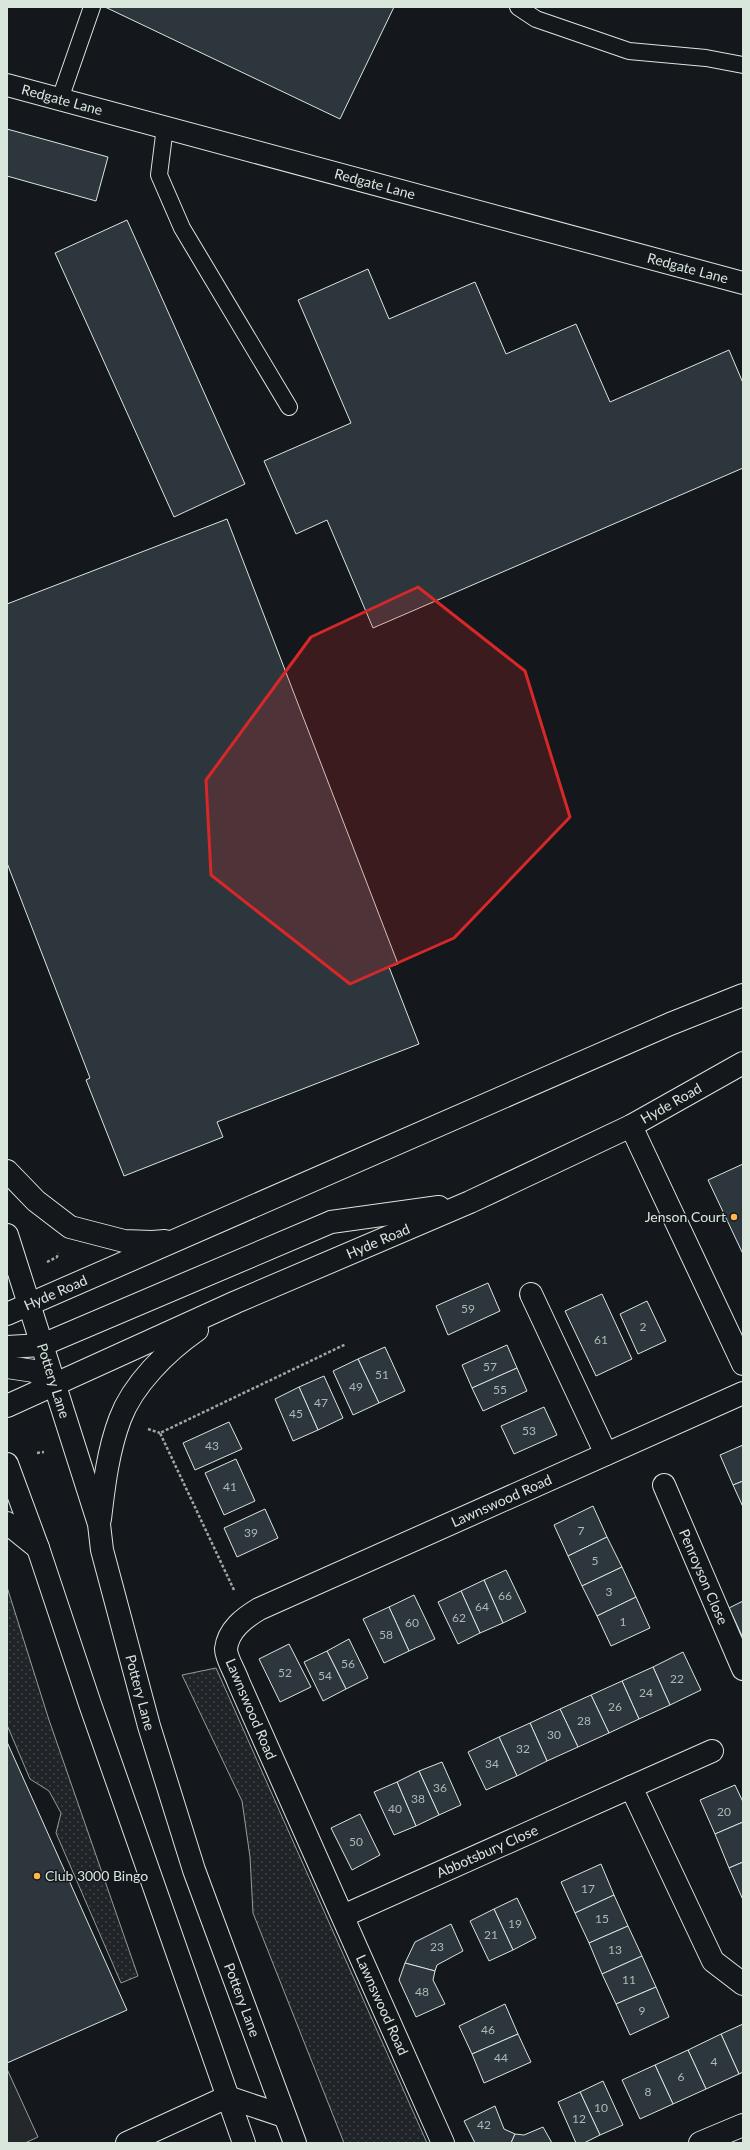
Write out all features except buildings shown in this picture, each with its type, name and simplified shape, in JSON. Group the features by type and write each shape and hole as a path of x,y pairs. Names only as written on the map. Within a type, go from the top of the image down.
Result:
{"main road":[{"name":"Redgate Lane","path":"7,85 743,283"},
{"name":"Hyde Road","path":"7,1314 670,1024 743,995"},
{"name":"Hyde Road","path":"7,1406 236,1302 470,1202 632,1126 743,1063"},
{"path":"632,1126 743,1364"},
{"path":"7,1171 36,1201 70,1227 124,1241 152,1242 180,1238"},
{"path":"7,1347 42,1346 331,1222 470,1202"},
{"name":"Pottery Lane","path":"7,1235 99,1524 102,1550 149,1726 194,1870 295,2143"},
{"path":"531,1294 606,1454"},
{"path":"99,1524 108,1461 120,1419 130,1400 151,1371 174,1347 236,1302"},
{"path":"7,1367 34,1371 55,1385"},
{"name":"Lawnswood Road","path":"443,2143 238,1681 226,1650 232,1630 250,1614 259,1609 743,1393"},
{"path":"7,1464 38,1548 226,2097 244,2143"},
{"name":"Penroyson Close","path":"664,1484 743,1669"},
{"path":"7,1523 38,1548"},
{"name":"Abbotsbury Close","path":"343,1916 712,1751"},
{"path":"631,1787 713,1961 743,1984"},
{"path":"127,2143 226,2097 284,2116"},
{"path":"700,2143 743,2125"}],"lane":[{"path":"60,99 92,7"},
{"path":"518,7 536,19 629,51 706,58 743,65"},
{"path":"165,127 159,175 182,228 289,406"}],"path":[{"path":"44,1264 57,1256 59,1247"},
{"path":"160,1433 346,1344"},
{"path":"144,1427 160,1433 238,1597"}],"highlighted area":[{"path":"418,587 525,671 570,817 454,938 350,984 211,875 206,780 311,637"}],"shaded area":[{"path":"7,1587 49,1720 138,1976 121,1983 56,1833 61,1813 49,1791 30,1779 7,1725"},
{"path":"216,1668 427,2143 344,2143 253,1913 250,1857 242,1801 182,1675"},
{"path":"7,2069 38,2137 25,2143 7,2143"}],"place":[{"name":"Jenson Court","path":"734,1217"},
{"name":"Club 3000 Bingo","path":"37,1876"}]}
